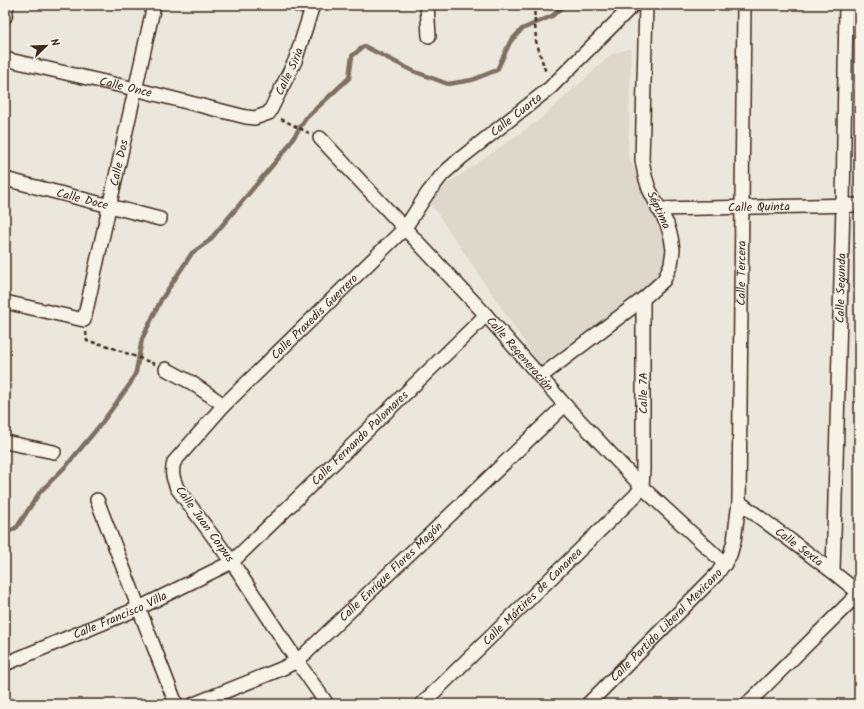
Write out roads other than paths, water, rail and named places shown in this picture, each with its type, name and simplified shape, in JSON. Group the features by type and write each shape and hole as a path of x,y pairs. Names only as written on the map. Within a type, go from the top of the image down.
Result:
{"street":[{"path":"5,17 8,5"},
{"name":"Calle Dos","path":"5,302 84,320 154,5"},
{"path":"298,5 312,7"},
{"path":"427,5 429,36"},
{"name":"Calle Cuarta","path":"405,228 427,194 442,175 550,88 633,5"},
{"name":"Séptima","path":"540,377 643,299 664,280 671,264 673,250 671,237 667,224 649,189 642,160 646,5"},
{"name":"Calle Tercera","path":"734,541 739,502 744,5"},
{"name":"Calle Segunda","path":"833,572 843,206 846,5"},
{"name":"Calle Siria","path":"246,117 255,118 269,113 295,61 312,7"},
{"name":"Calle Once","path":"5,59 135,89 246,117"},
{"name":"Calle Regeneración","path":"320,138 486,315 565,405 642,487 725,564"},
{"name":"Calle Doce","path":"5,179 160,219"},
{"name":"Calle Quinta","path":"658,209 859,205"},
{"name":"Calle Praxedis Guerrero","path":"224,405 405,228"},
{"name":"Calle 7A","path":"642,487 643,299"},
{"name":"Calle Fernando Palomares","path":"232,562 486,315"},
{"path":"166,369 192,382 224,405"},
{"name":"Calle Juan Corpus","path":"224,405 174,462 172,477 177,488 232,562 327,704"},
{"name":"Calle Enrique Flores Magón","path":"194,704 281,669 297,661 565,405"},
{"path":"5,442 54,452"},
{"name":"Calle Mártires de Cananea","path":"422,704 635,496 642,487"},
{"path":"97,500 176,704"},
{"name":"Calle Sexta","path":"739,502 859,593"},
{"name":"Calle Partido Liberal Mexicano","path":"588,704 717,574 730,555 734,541"},
{"name":"Calle Francisco Villa","path":"5,664 139,608 232,562"},
{"path":"747,704 859,593"}],"waterway":[{"path":"5,534 17,527 40,492 67,465 101,424 130,384 136,372 142,339 161,300 192,253 209,241 287,148 306,118 349,78 352,56 364,46 413,71 448,84 472,80 497,70 510,42 522,29 552,16 565,5"}]}
